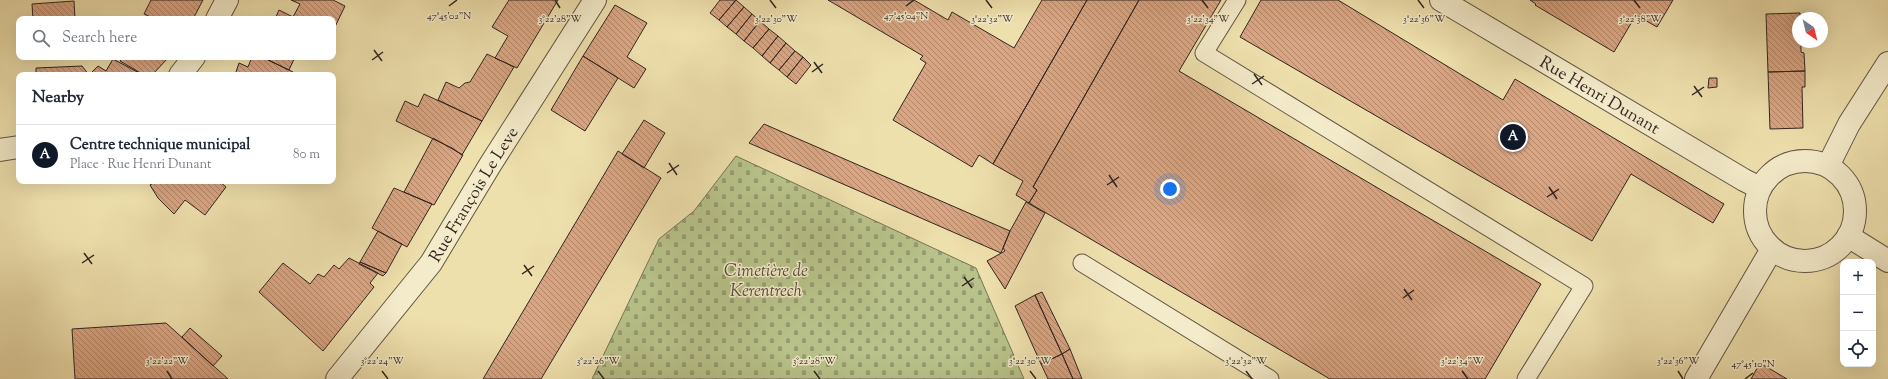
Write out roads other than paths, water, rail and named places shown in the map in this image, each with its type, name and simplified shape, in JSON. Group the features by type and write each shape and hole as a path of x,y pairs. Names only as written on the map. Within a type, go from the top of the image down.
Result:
{"street":[{"path":"219,16 227,0"},
{"name":"Rue François Le Leve","path":"337,379 430,263 490,165 595,0"},
{"name":"Rue Henri Dunant","path":"1444,1 1744,180 1760,188"},
{"path":"182,72 192,60"},
{"path":"1828,166 1849,124 1888,63"},
{"path":"0,150 16,147"},
{"path":"1808,160 1828,166 1845,181 1852,193 1855,208 1854,222 1848,236 1839,247 1827,256 1813,260 1799,261 1784,257 1772,249 1763,239 1757,227 1755,207 1760,188 1768,176 1780,167 1793,162 1808,160"},
{"path":"1848,236 1888,262"},
{"path":"1696,379 1772,249"}],"lane":[{"path":"1237,0 1204,53 1584,286 1526,379"},
{"path":"1082,263 1270,379"}],"place":[{"name":"Centre technique municipal","path":"1513,137"}],"park label":[{"name":"Cimetière de Kerentrech","path":"766,280"}]}
